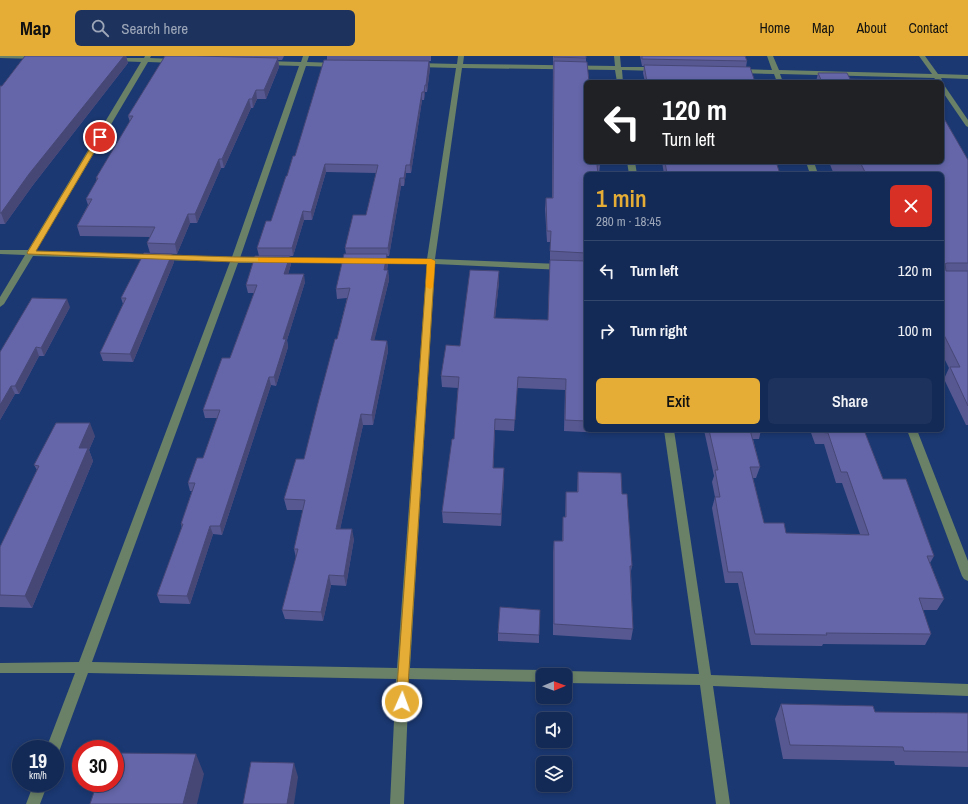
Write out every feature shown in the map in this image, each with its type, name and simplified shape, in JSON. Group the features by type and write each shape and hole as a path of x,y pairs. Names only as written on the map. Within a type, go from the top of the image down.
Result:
{"street":[{"path":"0,56 46,57"},
{"path":"617,56 620,80"},
{"path":"770,56 779,80"},
{"path":"922,56 938,79"},
{"path":"0,304 147,58"},
{"path":"107,59 147,58 185,61"},
{"path":"56,740 235,260 304,60"},
{"path":"256,63 304,60 342,65"},
{"path":"397,804 403,673 431,261 461,60"},
{"path":"405,65 461,60 666,69"},
{"path":"728,71 938,79 968,77"},
{"path":"944,89 968,125"},
{"path":"0,252 235,260 431,261 584,268"},
{"path":"669,432 723,804"},
{"path":"913,432 968,576"},
{"path":"0,668 83,667 536,676"},
{"path":"572,677 706,680 968,690"},
{"path":"33,804 37,792"}],"building":[{"path":"25,56 124,56 29,174 0,213 0,86 2,86"},
{"path":"165,56 278,58 264,90 256,90 252,99 249,99 222,159 219,159 195,214 188,214 175,244 147,243 155,227 77,226 92,199 86,199 98,178 96,178 133,116 128,116"},
{"path":"586,56 586,58 554,57"},
{"path":"642,56 745,56 747,61 642,59"},
{"path":"324,60 429,61 426,85 424,92 422,92 410,165 406,165 404,178 400,178 388,248 345,248 353,215 366,215 378,165 325,164 311,212 303,211 292,248 257,248 266,221 271,221 293,156 295,156"},
{"path":"554,61 587,62 589,80 584,80 584,164 600,165 597,165 598,172 584,172 584,253 550,251 551,231 547,231 546,198 553,198"},
{"path":"644,65 750,67 754,80 647,80"},
{"path":"818,73 847,73 850,79 884,80 821,80"},
{"path":"944,118 968,160 968,263 945,264 946,271 968,271 968,406 950,367 960,367 944,335 944,172 865,172 861,164 944,164"},
{"path":"665,164 777,164 779,172 667,172"},
{"path":"144,253 172,254 130,354 100,353 126,298 121,298"},
{"path":"344,254 387,254 384,270 388,270 371,340 387,341 372,415 361,414 336,529 352,529 344,576 329,575 321,612 282,610 298,549 294,549 305,500 284,499 296,459 304,459 335,339 337,339 350,288 336,289"},
{"path":"255,256 290,256 284,274 304,274 283,339 286,339 274,377 269,377 220,526 210,526 187,596 157,595 183,524 181,524 195,483 188,483 197,458 203,458 220,410 203,410 222,358 230,358 257,285 246,285"},
{"path":"550,260 584,261 584,421 565,420 566,379 518,377 515,420 495,419 493,468 504,468 501,514 442,512 452,439 454,439 459,377 441,376 446,345 460,346 470,270 499,271 494,318 548,320"},
{"path":"32,298 67,299 41,348 36,347 15,386 11,386 0,405 0,352"},
{"path":"56,423 90,423 79,448 88,448 25,596 0,595 0,547 39,466 34,465"},
{"path":"709,432 751,432 760,467 750,467 764,523 784,523 786,533 869,535 847,472 841,472 828,433 819,432 865,432 883,479 906,479 934,556 927,556 944,599 919,598 931,634 755,634 742,572 728,572 715,497 720,497 715,470 718,470"},
{"path":"578,472 621,473 622,494 627,494 632,566 630,566 633,629 554,624 554,541 563,541 563,517 566,517 566,492 578,492"},
{"path":"500,607 540,610 539,635 498,633"},
{"path":"781,704 873,706 875,712 968,713 968,752 904,751 903,747 790,745"},
{"path":"124,753 196,754 183,804 90,804 94,792 124,792"},
{"path":"251,762 294,763 287,804 243,804"}],"slow traffic":[{"path":"261,260 431,261 430,287"}],"route":[{"path":"100,137 31,253 235,260 431,261 402,702"}]}
